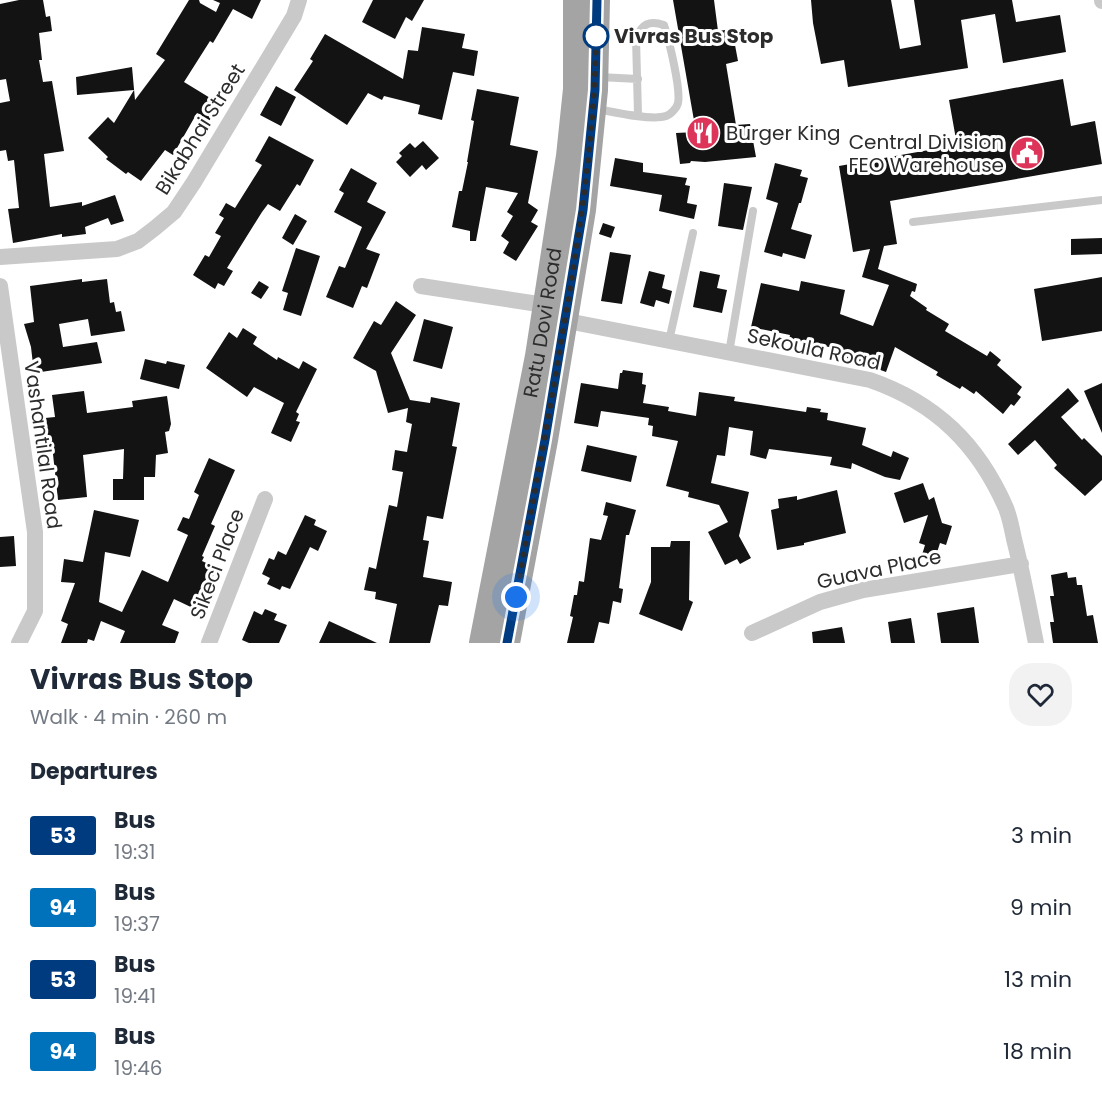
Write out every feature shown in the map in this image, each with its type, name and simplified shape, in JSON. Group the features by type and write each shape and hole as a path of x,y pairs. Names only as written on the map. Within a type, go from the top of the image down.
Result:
{"main road":[{"name":"Ratu Dovi Road","path":"576,0 590,91"},
{"name":"Ratu Dovi Road","path":"507,643 552,314 569,156 590,91 597,0"},
{"name":"Ratu Dovi Road","path":"482,643 552,314"}],"street":[{"name":"Bikabhai Street","path":"0,256 117,249 138,241 174,212 294,16 299,0"},
{"name":"Vashantilal Road","path":"0,286 35,532 35,611 19,643"},
{"name":"Sekoula Road","path":"421,286 552,314 601,328 870,380 898,390 930,408 961,437 984,468 1006,509 1021,564 1036,643"},
{"name":"Sikeci Place","path":"209,643 265,499"},
{"name":"Guava Place","path":"752,633 820,602 863,590 1021,564"}],"lane":[{"path":"590,91 638,115 667,116 678,104 672,59 664,26 657,22 647,23 640,29 636,38 638,115"},
{"path":"590,91 638,80"},
{"path":"913,222 1102,200"},
{"path":"729,353 753,211"},
{"path":"669,341 693,233"}],"building":[{"path":"19,0 43,0 46,17 50,16 52,31 39,33 42,60 39,60 43,82 52,81 64,151 44,154 50,207 82,202 82,206 115,195 124,221 111,225 108,218 85,227 86,234 62,237 62,234 13,243 8,209 19,208 14,160 8,161 6,150 0,151 0,103 10,101 6,79 0,80 0,4"},
{"path":"189,0 199,0 200,3 216,12 220,3 213,0 261,0 252,19 233,9 213,43 210,41 184,82 220,104 209,121 197,113 173,155 165,150 141,181 128,172 126,174 106,159 108,157 88,138 108,117 114,123 134,90 77,95 76,77 132,67 135,100 165,60 156,54"},
{"path":"373,0 424,0 412,21 406,17 395,39 362,22"},
{"path":"673,0 714,0 718,31 732,29 738,61 726,64 736,125 750,124 756,157 705,162 691,161 680,164 676,133 696,132"},
{"path":"811,0 891,0 900,49 921,45 914,0 1012,0 1016,22 1060,15 1066,52 1003,63 995,14 961,20 968,68 848,87 844,60 821,64"},
{"path":"422,27 465,34 462,48 478,51 474,76 453,72 442,120 418,114 420,105 384,96 382,100 368,93 347,125 294,90 313,61 310,59 325,34 403,79 408,50 418,51"},
{"path":"1063,79 1071,126 1095,121 1102,164 890,201 897,244 884,246 878,269 917,284 915,292 912,291 910,296 927,308 926,310 949,324 945,331 987,356 990,351 1001,360 997,365 1022,387 1017,394 1021,397 1014,406 1011,404 1003,414 976,391 974,394 962,386 960,389 936,375 938,372 895,347 886,372 847,358 849,351 789,339 790,335 751,327 761,283 799,291 801,281 845,290 840,314 873,326 889,285 862,277 870,249 853,252 839,166 957,145 949,100"},
{"path":"276,86 296,97 281,126 260,115"},
{"path":"477,89 519,97 510,145 538,151 528,203 538,210 531,222 538,226 516,261 503,253 509,242 501,236 513,216 507,212 518,193 486,187 476,241 470,241 470,231 452,227 459,191 462,191 468,162 474,121 471,120"},
{"path":"269,136 314,160 300,186 297,184 280,211 268,204 227,268 233,271 224,286 218,283 215,289 193,275 205,255 209,257 221,236 215,233 224,218 219,215 226,203 235,208 262,165 255,161"},
{"path":"423,141 439,158 426,170 422,165 410,177 396,162 402,156 399,153 410,143 415,148"},
{"path":"615,158 643,163 643,172 687,178 685,185 690,186 687,203 697,205 694,219 659,211 662,195 610,186"},
{"path":"775,163 802,170 800,176 808,178 791,229 812,235 805,259 783,253 782,257 764,252 778,203 766,199"},
{"path":"351,168 377,183 367,202 386,212 366,249 380,254 367,288 362,286 353,308 326,297 339,266 345,268 362,227 334,212 344,193 339,190"},
{"path":"724,183 752,187 743,230 718,226"},
{"path":"295,214 307,221 293,245 282,238"},
{"path":"603,223 615,227 611,238 599,234"},
{"path":"1102,238 1102,254 1071,255 1071,239"},
{"path":"296,248 320,256 301,316 283,310 288,293 282,291"},
{"path":"610,252 631,255 622,304 601,301"},
{"path":"649,271 665,275 662,288 672,291 669,304 656,300 654,307 640,303"},
{"path":"700,271 720,275 717,288 727,290 722,313 693,307"},
{"path":"1102,277 1102,331 1042,341 1034,289"},
{"path":"82,279 82,282 107,279 110,303 114,302 116,312 121,311 125,331 91,336 88,319 59,324 63,347 97,342 102,363 34,373 31,347 24,324 34,322 30,286"},
{"path":"259,281 269,287 261,299 251,293"},
{"path":"396,301 416,315 391,353 410,400 430,403 431,397 460,403 452,446 457,447 443,519 427,516 423,540 429,541 423,577 452,582 448,606 439,605 430,643 389,643 397,604 375,599 376,592 364,590 369,567 376,569 389,505 397,507 403,472 392,470 395,450 407,452 412,424 406,422 408,408 388,413 376,371 353,358 374,321 381,325"},
{"path":"424,319 453,327 442,369 413,361"},
{"path":"243,328 257,337 253,344 277,360 278,357 299,369 303,361 317,369 296,412 299,414 296,421 300,422 291,442 271,433 284,403 254,387 247,397 206,368 229,332 237,338"},
{"path":"145,359 166,364 167,361 185,365 179,389 140,379"},
{"path":"623,370 643,373 642,384 646,385 643,403 669,407 668,411 696,416 699,392 735,397 734,401 806,412 807,407 821,409 820,412 828,413 827,420 866,428 862,445 891,457 893,451 909,458 900,480 885,477 852,463 851,469 830,465 832,457 769,449 766,459 750,455 753,431 729,427 725,456 717,455 711,483 749,492 739,536 751,558 740,564 737,559 725,565 708,532 728,522 719,505 688,497 689,492 666,486 678,441 652,436 653,426 648,425 649,418 601,411 598,427 574,423 581,383 618,389 620,373"},
{"path":"1102,383 1102,433 1084,391"},
{"path":"1068,388 1079,401 1061,417 1082,440 1084,438 1102,456 1102,480 1085,496 1054,468 1057,465 1035,440 1018,455 1008,444"},
{"path":"84,391 87,413 133,407 132,401 167,396 171,424 169,431 165,432 168,453 156,455 155,477 144,477 144,500 113,500 113,479 123,479 124,449 83,455 87,497 58,500 52,445 47,445 45,418 55,417 52,395"},
{"path":"587,445 637,456 631,482 581,471"},
{"path":"209,458 235,470 211,524 215,526 202,556 204,557 202,561 217,568 209,585 206,584 195,609 174,599 162,625 179,632 175,643 120,643 125,631 101,621 94,641 88,639 87,643 61,643 68,624 61,621 75,583 61,582 64,559 83,562 94,510 139,520 130,557 105,552 99,602 122,612 142,570 168,582 188,535 177,530 183,517 189,519 199,495 194,492"},
{"path":"923,483 929,500 934,497 942,523 952,526 946,545 940,543 934,562 921,558 925,545 919,543 928,515 904,523 894,493"},
{"path":"837,490 846,533 777,550 771,510 779,508 778,499 797,496 797,500"},
{"path":"606,502 636,510 629,535 626,535 619,588 623,589 621,603 613,601 609,624 599,622 594,643 567,643 573,617 570,616 574,595 577,595 579,581 584,582 590,538 601,540 608,516 603,515"},
{"path":"305,515 316,520 314,525 327,531 318,551 310,547 290,589 282,586 280,590 267,584 270,578 262,574 269,558 274,560 278,551 286,555"},
{"path":"14,536 16,566 0,567 0,537"},
{"path":"671,541 690,541 689,600 693,602 682,631 639,614 651,582 651,547 670,547"},
{"path":"1067,572 1068,578 1076,577 1077,585 1082,585 1087,616 1093,615 1098,643 1053,643 1050,622 1054,622 1050,596 1054,596 1051,575"},
{"path":"974,607 979,643 941,643 937,613"},
{"path":"265,609 277,614 274,620 287,625 279,643 249,643 242,640 254,611 262,615"},
{"path":"911,618 915,643 891,643 888,622"},
{"path":"329,621 377,643 319,643"},
{"path":"842,627 845,643 813,643 812,632"}],"bus line":[{"name":"53","path":"507,643 545,440 583,210 595,90 597,0"}],"place":[{"name":"Vivras Bus Stop","path":"596,36"},
{"name":"Burger King","path":"703,133"},
{"name":"Central Division FEO Warehouse","path":"1027,153"}],"route":[{"path":"516,597 583,210 595,90 596,36"}]}
